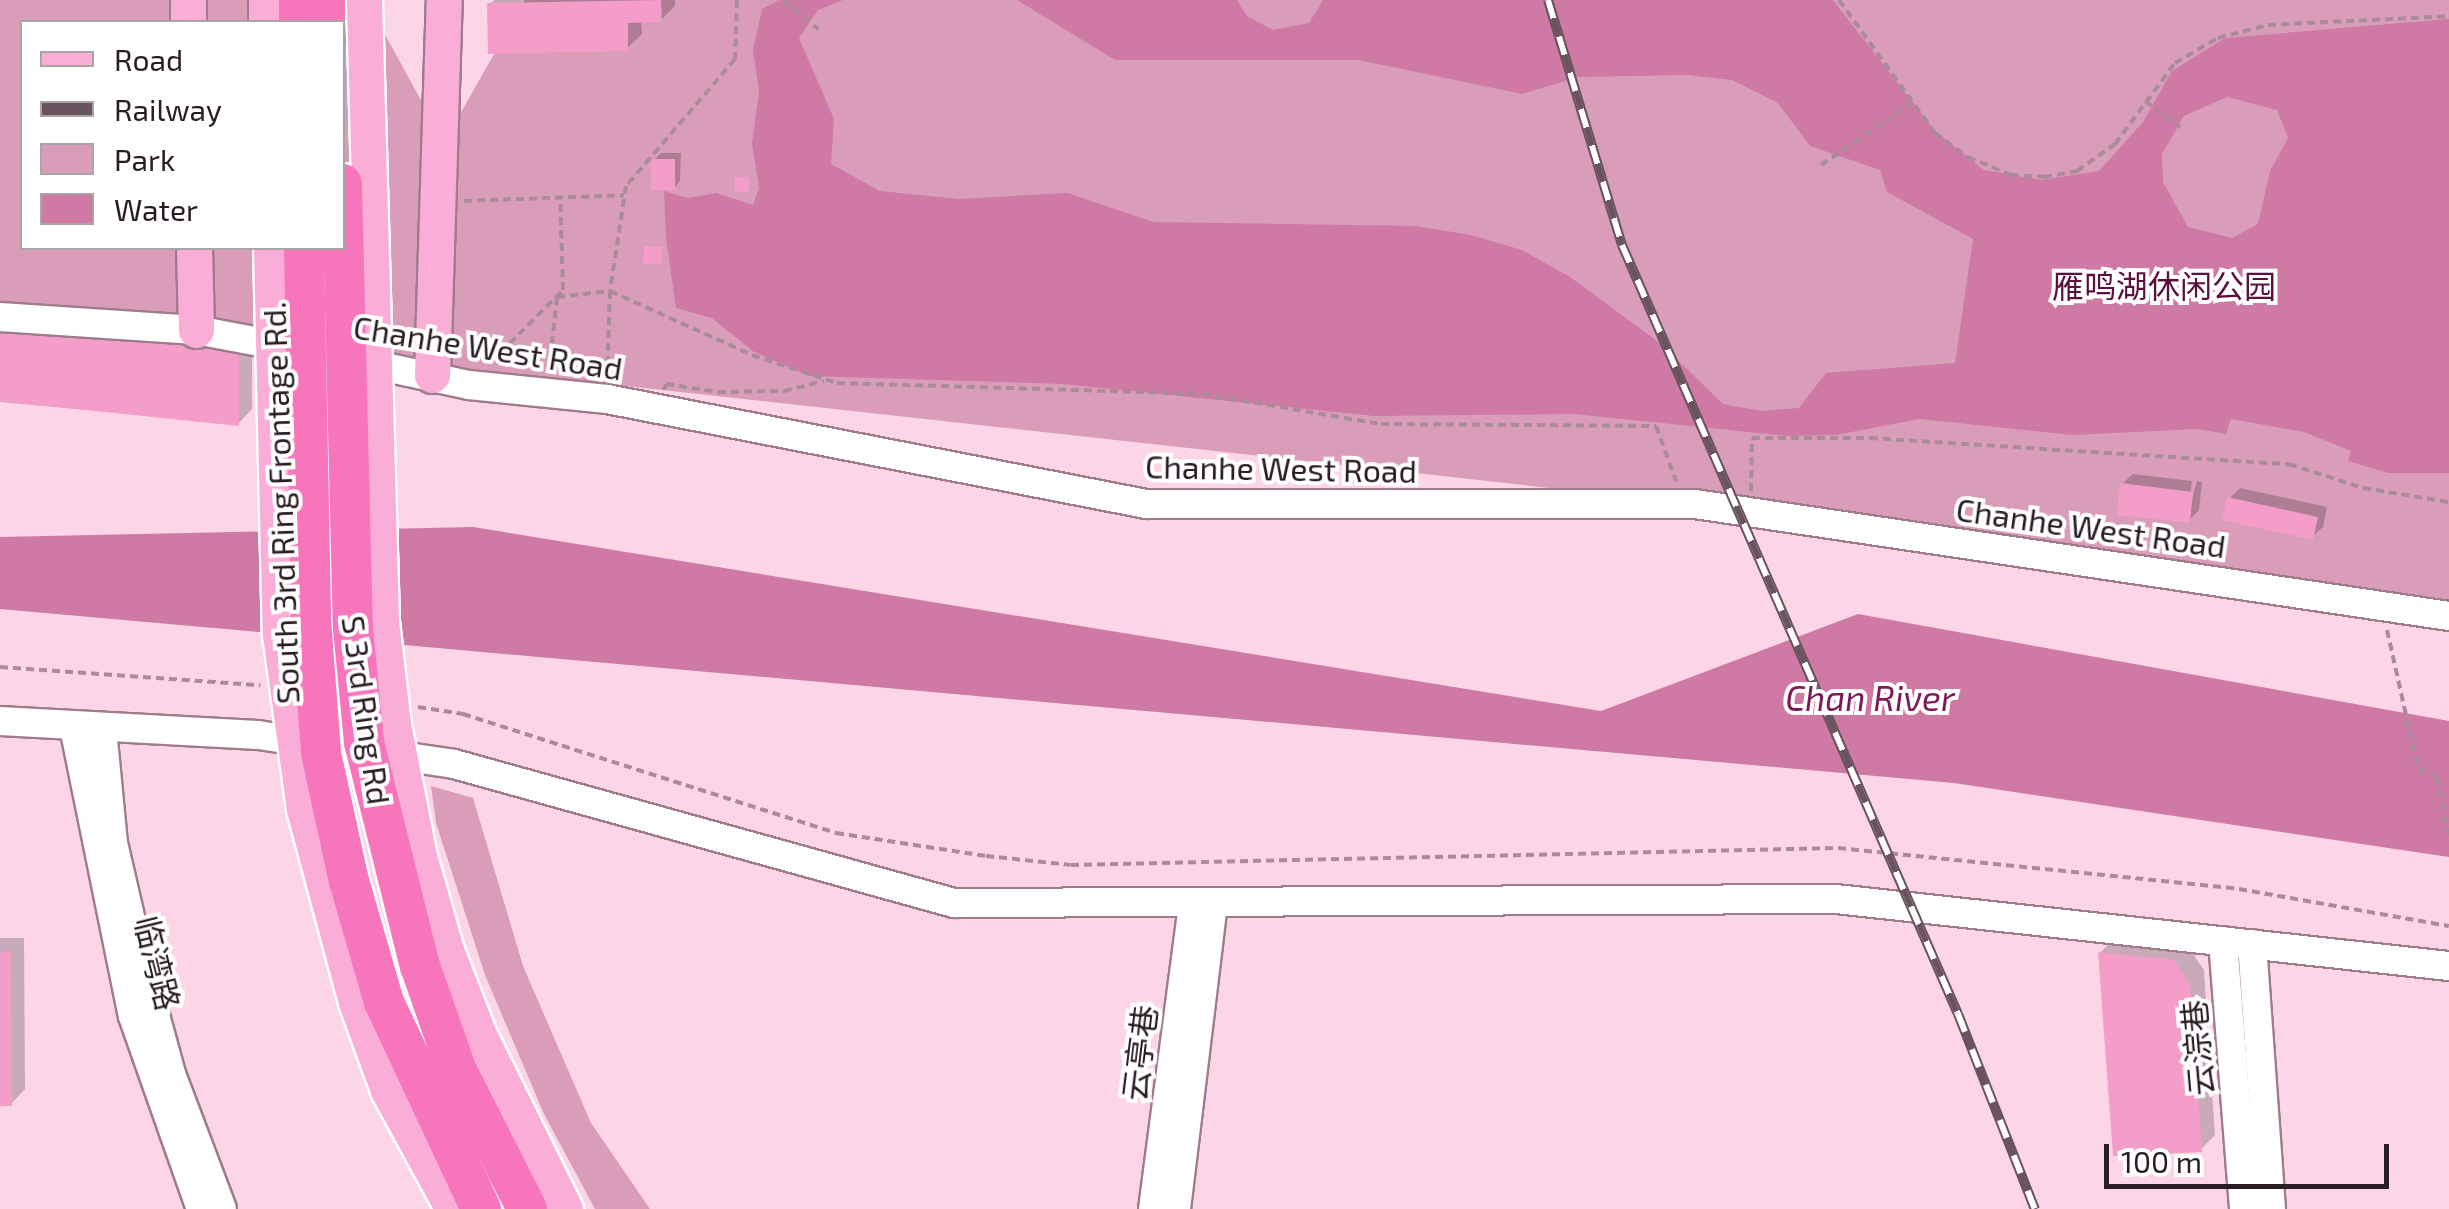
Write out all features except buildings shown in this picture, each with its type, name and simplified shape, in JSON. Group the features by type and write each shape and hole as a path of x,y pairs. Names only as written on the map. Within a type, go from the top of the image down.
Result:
{"highway":[{"name":"S 3rd Ring Rd","path":"304,250 311,619 321,753 348,881 384,1002 481,1209"},
{"name":"S 3rd Ring Rd","path":"344,250 353,628 364,742 420,966 456,1069 527,1209"}],"main road":[{"path":"364,0 382,622 393,724 419,856 446,950 479,1036 565,1209"},
{"path":"432,375 444,0"},
{"path":"194,250 196,330"},
{"name":"South 3rd Ring Frontage Rd.","path":"271,250 280,634 304,809 381,1072 453,1209"}],"street":[{"name":"Chanhe West Road","path":"0,317 196,330 469,385 607,400 657,413 1146,504 1684,504 2449,616"},
{"path":"0,720 258,735 454,764 954,903 1203,906 1836,898 2449,966"},
{"name":"临湾路","path":"88,728 133,1016 201,1209"},
{"name":"临湾路","path":"88,728 141,964 171,1074 222,1209"},
{"path":"1176,1209 1203,906"},
{"name":"云亭巷","path":"1153,1209 1203,906"},
{"name":"云淙巷","path":"2223,941 2244,1209"},
{"name":"云淙巷","path":"2252,944 2271,1209"}],"path":[{"path":"607,400 610,291 624,195 735,59 737,0"},
{"path":"784,0 818,29"},
{"path":"1839,0 1911,104 1968,157 2011,175 2044,177 2076,171 2115,144 2175,63 2218,38 2268,25 2449,16"},
{"path":"2145,101 2180,128"},
{"path":"1821,165 1911,104"},
{"path":"436,202 624,195"},
{"path":"469,385 563,290 560,197"},
{"path":"556,297 610,291 737,349 829,380"},
{"path":"547,393 556,297"},
{"path":"657,413 666,384 768,391 829,380 1203,394 1382,424 1656,426 1684,504"},
{"path":"1750,512 1752,438 2074,447 2289,464 2363,488 2449,502"},
{"path":"2382,606 2418,769 2437,776 2449,836"},
{"path":"0,667 278,688"},
{"path":"408,706 463,714 836,833 986,856 1071,865 1838,848 2238,889 2449,926"}],"green space":[{"name":"雁鸣湖休闲公园","path":"0,0 366,0 444,142 525,0 2449,0 2449,612 1695,504 0,317"},
{"path":"431,786 473,798 523,966 591,1123 650,1209 595,1209 544,1114 485,975 436,823"}],"water":[{"path":"779,0 843,0 818,10 799,38 834,119 831,164 880,191 959,199 1068,193 1153,222 1416,226 1471,235 1522,250 1570,277 1660,343 1723,404 1762,411 1799,408 1826,373 1955,363 1973,239 1887,192 1880,170 1810,146 1778,103 1732,80 1687,75 1578,77 1522,94 1359,60 1115,60 1017,0 1237,0 1247,16 1273,30 1309,23 1323,0 1833,0 1936,132 1984,170 2041,180 2099,171 2143,122 2172,71 2225,38 2449,19 2449,473 2388,473 2348,461 2351,451 2304,432 2231,419 2226,434 2198,429 2073,435 1919,419 1836,435 1787,436 1574,414 1374,416 1063,384 809,376 754,352 712,318 676,308 666,238 664,191 688,198 716,193 753,205 759,188 752,143 759,92 753,50 762,9","holes":["2227,97 2277,110 2288,138 2270,171 2258,224 2232,238 2188,227 2163,182 2162,154 2184,116"]},
{"name":"Chan River","path":"473,527 1601,711 1858,614 2449,721 2449,857 1954,783 0,609 0,537"}],"railway":[{"path":"1548,0 1622,245 1958,1014 2035,1209"}]}
